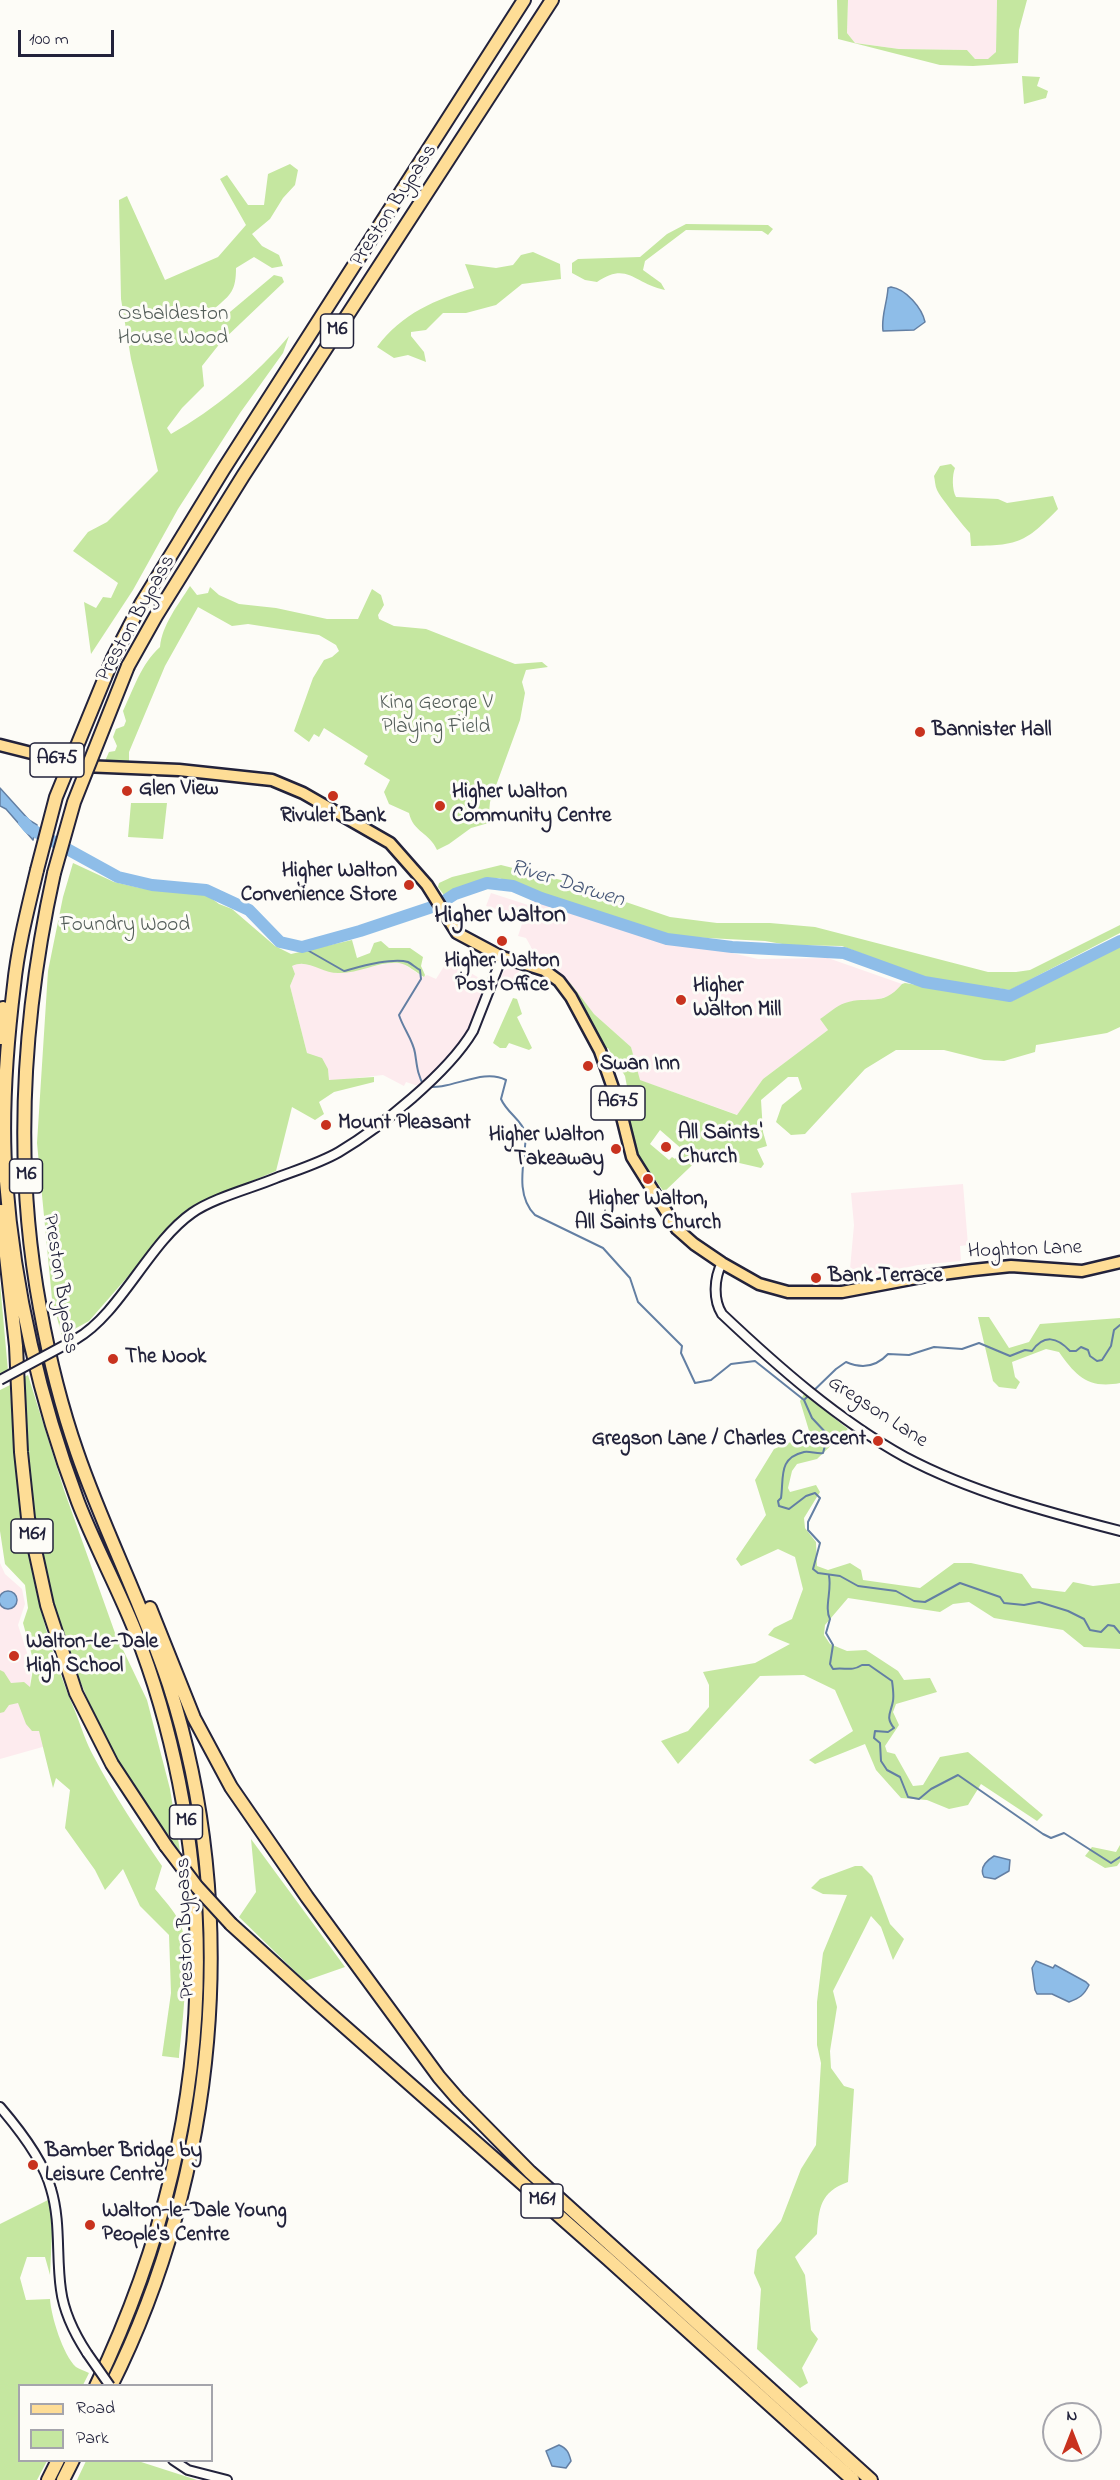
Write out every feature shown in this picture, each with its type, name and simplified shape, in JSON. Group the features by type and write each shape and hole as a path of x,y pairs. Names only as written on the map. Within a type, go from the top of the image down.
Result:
{"highway":[{"name":"Preston Bypass","path":"96,2384 135,2298 173,2171 194,2046 197,1988 194,1880 179,1782 160,1708 136,1634 78,1502 47,1406 29,1335 17,1268 6,1183 6,1071 14,982 30,897 56,797 113,658 141,604 524,0"},
{"name":"Preston Bypass","path":"110,2384 135,2332 164,2258 187,2174 206,2057 210,1942 205,1861 198,1808 178,1715 151,1634 85,1474 56,1382 42,1318 27,1214 23,1122 25,1061 32,983 54,873 74,802 128,666 156,616 243,476 552,0"},
{"path":"0,1038 9,958 30,897"},
{"name":"M61","path":"0,1197 16,1346 21,1452 28,1518 47,1605 76,1693 101,1744 166,1846 197,1887 231,1923 326,2011 608,2259 853,2480"},
{"name":"M61","path":"85,1474 131,1562 194,1718 231,1787 307,1897 439,2077 530,2172 872,2480"},
{"path":"48,2480 57,2462"},
{"path":"63,2480 71,2462"}],"main road":[{"name":"A675","path":"0,746 83,766 179,770 272,780 303,793 390,843 427,885 457,933 502,957 544,970 559,981 571,997 600,1052 619,1105 632,1157 677,1228 694,1244 722,1263"},
{"name":"Hoghton Lane","path":"722,1263 759,1284 788,1292 815,1293 842,1292 927,1276 1011,1266 1082,1271 1120,1262"}],"street":[{"path":"0,1380 79,1337 101,1318 169,1236 194,1211 338,1153 383,1121 427,1084 467,1041 493,984 502,957"},
{"name":"Gregson Lane","path":"722,1263 716,1286 717,1304 722,1314 826,1404 890,1448 958,1481 1018,1502 1120,1531"},
{"path":"0,2107 30,2147 51,2188 58,2220 62,2300 71,2326 109,2384"},
{"path":"175,2462 188,2470 227,2480"}],"shaded area":[{"path":"848,0 997,0 996,52 989,59 975,59 967,50 899,49 855,43 847,33"},
{"path":"491,893 528,905 533,900 662,941 758,959 828,958 902,984 893,995 871,1001 853,1001 820,1019 828,1030 763,1079 738,1115 639,1080 631,1047 594,1014 559,971 531,958 531,947 526,938 518,936 524,918 486,906"},
{"path":"448,960 488,983 464,1039 431,1074 418,1086 406,1082 404,1086 383,1075 329,1081 328,1069 307,1053 290,986 295,974 291,966 297,963 308,964 337,973 402,963 423,977 427,975 436,979"},
{"path":"513,966 520,969 510,992 497,986 504,971"},
{"path":"963,1184 968,1245 960,1246 961,1261 918,1265 849,1280 854,1225 851,1193"},
{"name":"Walton-Le-Dale High School","path":"0,1563 5,1574 22,1589 25,1604 18,1625 31,1665 30,1688 46,1746 0,1759"}],"green space":[{"path":"837,0 848,0 847,33 855,43 899,49 967,50 975,59 988,59 996,52 997,0 1027,0 1019,30 1018,63 973,66 940,65 838,39"},
{"path":"1022,76 1040,77 1037,86 1048,91 1046,98 1024,104"},
{"name":"Osbaldeston House Wood","path":"290,164 298,170 295,185 283,198 270,219 252,234 262,246 279,255 283,266 272,268 254,257 236,268 232,291 215,308 224,317 274,275 282,277 284,282 221,342 202,366 204,386 182,408 167,428 171,434 203,414 234,390 289,336 283,353 240,413 178,509 133,590 91,654 84,602 96,608 103,597 111,598 118,583 73,551 88,532 107,522 158,471 131,359 121,299 119,200 127,196 165,280 218,257 246,225 220,179 227,175 248,205 264,205 268,174"},
{"path":"686,224 768,225 773,229 768,235 762,231 686,230 645,261 643,270 661,283 665,290 624,274 608,276 597,282 585,280 572,273 572,263 578,259 640,257 667,234"},
{"path":"533,252 560,264 561,279 522,284 496,305 466,313 443,313 426,330 411,332 411,336 424,352 426,362 408,355 394,358 377,347 397,325 420,309 474,288 465,264 496,268 513,265 521,255"},
{"path":"951,464 955,468 953,482 956,497 998,499 1007,503 1053,496 1058,509 1037,529 1019,540 1000,545 971,546 970,533 936,487 934,476 940,466"},
{"name":"King George V Playing Field","path":"190,586 197,595 208,593 210,587 219,595 239,604 276,608 327,619 358,619 372,589 381,595 384,605 378,615 379,619 394,626 426,629 515,664 542,662 548,667 526,670 522,682 525,693 520,720 490,802 489,813 492,822 471,828 437,850 414,824 409,813 389,804 384,792 390,780 364,764 368,756 324,728 319,737 314,734 309,742 294,731 313,678 324,660 339,651 336,645 319,635 248,624 232,626 198,607 165,666 129,752 129,761 105,761 109,752 115,751 117,746 113,737 116,729 124,726 126,721 123,711 138,677 160,647 167,623"},
{"path":"131,803 167,803 163,839 128,837"},
{"name":"Foundry Wood","path":"73,863 114,882 140,888 207,895 219,904 232,909 275,946 291,954 352,940 357,958 370,953 374,943 381,941 389,948 410,948 423,957 421,966 425,975 424,977 399,963 346,973 332,972 303,964 292,966 295,974 290,986 307,1053 322,1058 328,1069 329,1080 374,1077 374,1082 334,1092 319,1102 324,1114 315,1120 292,1107 276,1171 186,1210 89,1321 62,1336 52,1299 37,1143 48,971 63,897"},
{"path":"501,865 561,880 670,917 717,923 770,923 815,927 988,972 1030,970 1120,925 1120,933 1010,990 925,978 842,946 788,945 765,941 669,936 499,878 470,883 444,895 438,887 439,883 452,877"},
{"path":"1120,946 1120,1027 1107,1033 1036,1045 1035,1052 1004,1061 984,1060 944,1050 896,1050 865,1069 805,1134 791,1135 776,1122 782,1105 802,1089 798,1077 788,1077 761,1100 763,1132 767,1146 757,1149 764,1164 761,1168 722,1159 710,1148 664,1192 641,1160 631,1136 623,1099 629,1097 625,1076 608,1048 601,1050 581,1000 568,980 594,1014 631,1047 640,1080 737,1115 763,1079 828,1030 820,1019 842,1004 888,996 905,983 1012,1001","holes":["660,1130 683,1150 675,1159 672,1157 669,1160 650,1144"]},
{"path":"513,998 517,999 522,1014 517,1017 532,1048 529,1050 509,1043 506,1048 500,1048 493,1043"},
{"path":"0,1283 8,1371 0,1375"},
{"path":"978,1317 989,1317 1009,1348 1029,1342 1040,1324 1120,1318 1120,1383 1099,1384 1084,1379 1071,1368 1059,1352 1046,1349 1012,1362 1015,1377 1020,1382 1016,1389 999,1387 993,1381"},
{"path":"28,1375 64,1490 115,1633 147,1700 170,1789 180,1851 156,1821 114,1753 95,1716 65,1639 43,1559 29,1477 24,1377"},
{"path":"10,1385 21,1510 36,1591 47,1631 88,1746 118,1799 162,1866 155,1889 175,1914 184,1935 186,1969 179,2058 162,2056 171,1993 169,1935 140,1906 123,1869 105,1890 95,1870 65,1828 70,1790 56,1778 53,1788 39,1731 32,1731 26,1724 18,1703 9,1705 4,1712 0,1713 0,1670 11,1683 24,1682 30,1687 34,1663 23,1623 28,1608 25,1585 5,1564 0,1531 0,1390"},
{"path":"804,1394 848,1429 817,1459 797,1464 792,1471 788,1488 790,1492 816,1485 820,1492 804,1518 805,1528 816,1542 817,1566 828,1570 850,1563 861,1570 863,1580 920,1588 954,1563 971,1563 1022,1574 1032,1588 1065,1592 1073,1582 1093,1586 1120,1583 1120,1649 1084,1647 1063,1630 994,1618 969,1602 953,1604 940,1612 848,1598 825,1625 824,1635 830,1644 847,1651 866,1650 898,1671 904,1680 930,1678 937,1692 896,1704 893,1712 899,1725 885,1746 887,1752 895,1754 913,1786 923,1785 940,1757 968,1752 1043,1815 1037,1821 981,1784 968,1805 949,1809 927,1800 901,1798 876,1770 865,1744 815,1764 809,1760 853,1731 835,1690 804,1675 760,1676 678,1764 661,1741 688,1731 709,1707 709,1685 703,1672 755,1663 790,1644 768,1635 774,1628 792,1619 803,1589 795,1557 778,1549 741,1566 736,1559 766,1515 755,1480 774,1449 810,1434 800,1401"},
{"path":"251,1839 345,1967 305,1981 239,1917 256,1892"},
{"path":"1120,1845 1120,1862 1117,1866 1105,1868 1085,1856 1092,1847 1116,1852"},
{"path":"855,1866 862,1866 872,1876 890,1924 904,1939 893,1960 881,1927 871,1916 833,1991 837,2007 830,2051 831,2068 844,2086 854,2089 848,2182 826,2196 820,2209 817,2234 795,2257 805,2275 811,2330 818,2339 802,2368 808,2383 800,2388 757,2349 761,2289 754,2273 757,2250 781,2221 801,2169 816,2145 821,2063 817,2045 817,2002 823,1953 847,1895 823,1894 811,1888 820,1879"},
{"path":"50,2199 52,2233 50,2275 45,2257 27,2257 20,2278 26,2300 50,2299 62,2345 76,2367 89,2373 84,2384 18,2384 18,2462 46,2462 37,2480 0,2480 0,2224"},
{"path":"86,2462 141,2462 197,2480 77,2480"}],"water":[{"path":"888,288 902,291 912,300 921,311 925,322 914,330 883,331"},
{"path":"0,788 29,820 37,825 33,840 6,809 0,806"},
{"path":"8,1591 14,1594 17,1600 14,1606 8,1609 2,1606 -1,1600 2,1594"},
{"path":"994,1856 1010,1860 1009,1871 995,1879 984,1877 982,1871 984,1865"},
{"path":"1036,1961 1053,1968 1055,1965 1089,1985 1081,1996 1069,2002 1052,1994 1037,1994 1032,1968"},
{"path":"559,2445 566,2449 571,2461 566,2468 552,2466 546,2451"}],"waterway":[{"name":"River Darwen","path":"24,822 29,828 118,877 152,885 206,890 249,910 280,942 302,947 360,931 438,905 455,894 487,883 513,886 541,898 667,939 732,947 844,953 924,982 1010,996 1120,941"},
{"path":"302,947 344,971 394,961 408,962 420,970 421,979 399,1015 414,1048 422,1082 424,1086 434,1087 487,1076 506,1080 501,1099 526,1134 523,1187 529,1207 535,1215 603,1248 630,1278 638,1302 682,1346 681,1353 695,1383 711,1380 731,1364 755,1361 804,1400 812,1418 828,1435 823,1453 804,1452 796,1455 786,1464 781,1498 778,1501 779,1506 789,1509 806,1496 815,1493 820,1498 808,1522 808,1530 820,1543 813,1569 818,1573 840,1576 858,1586 896,1591 914,1601 925,1602 960,1583 1000,1597 1004,1603 1024,1605 1039,1602 1068,1611 1084,1619 1090,1630 1101,1632 1108,1625 1114,1626 1120,1633"},
{"path":"804,1400 846,1362 868,1366 879,1362 888,1354 909,1355 934,1347 962,1349 979,1343 1010,1356 1025,1350 1032,1351 1041,1342 1051,1339 1070,1351 1076,1351 1081,1347 1088,1350 1090,1356 1097,1361 1102,1360 1111,1346 1114,1330 1120,1325"},
{"path":"829,1576 828,1615 830,1619 826,1633 833,1645 830,1664 833,1669 851,1669 869,1665 892,1681 893,1699 889,1718 894,1728 888,1732 875,1731 874,1738 880,1743 881,1761 887,1770 900,1777 908,1797 919,1799 931,1789 958,1775 1043,1834 1051,1838 1064,1833 1111,1863 1120,1857"}],"place":[{"name":"Bannister Hall","path":"920,732"},
{"name":"Glen View","path":"127,791"},
{"name":"Rivulet Bank","path":"333,796"},
{"name":"Higher Walton Community Centre","path":"440,806"},
{"name":"Higher Walton Convenience Store","path":"409,885"},
{"name":"Higher Walton Post Office","path":"502,941"},
{"name":"Higher Walton Mill","path":"681,1000"},
{"name":"Swan Inn","path":"588,1066"},
{"name":"Mount Pleasant","path":"326,1125"},
{"name":"All Saints' Church","path":"666,1147"},
{"name":"Higher Walton Takeaway","path":"616,1149"},
{"name":"Higher Walton, All Saints Church","path":"648,1179"},
{"name":"Bank Terrace","path":"816,1278"},
{"name":"The Nook","path":"113,1359"},
{"name":"Gregson Lane / Charles Crescent","path":"878,1441"},
{"name":"Walton-Le-Dale High School","path":"14,1656"},
{"name":"Bamber Bridge by Leisure Centre","path":"33,2165"},
{"name":"Walton-le-Dale Young People's Centre","path":"90,2225"}],"district":[{"name":"Higher Walton","path":"500,917"}]}
